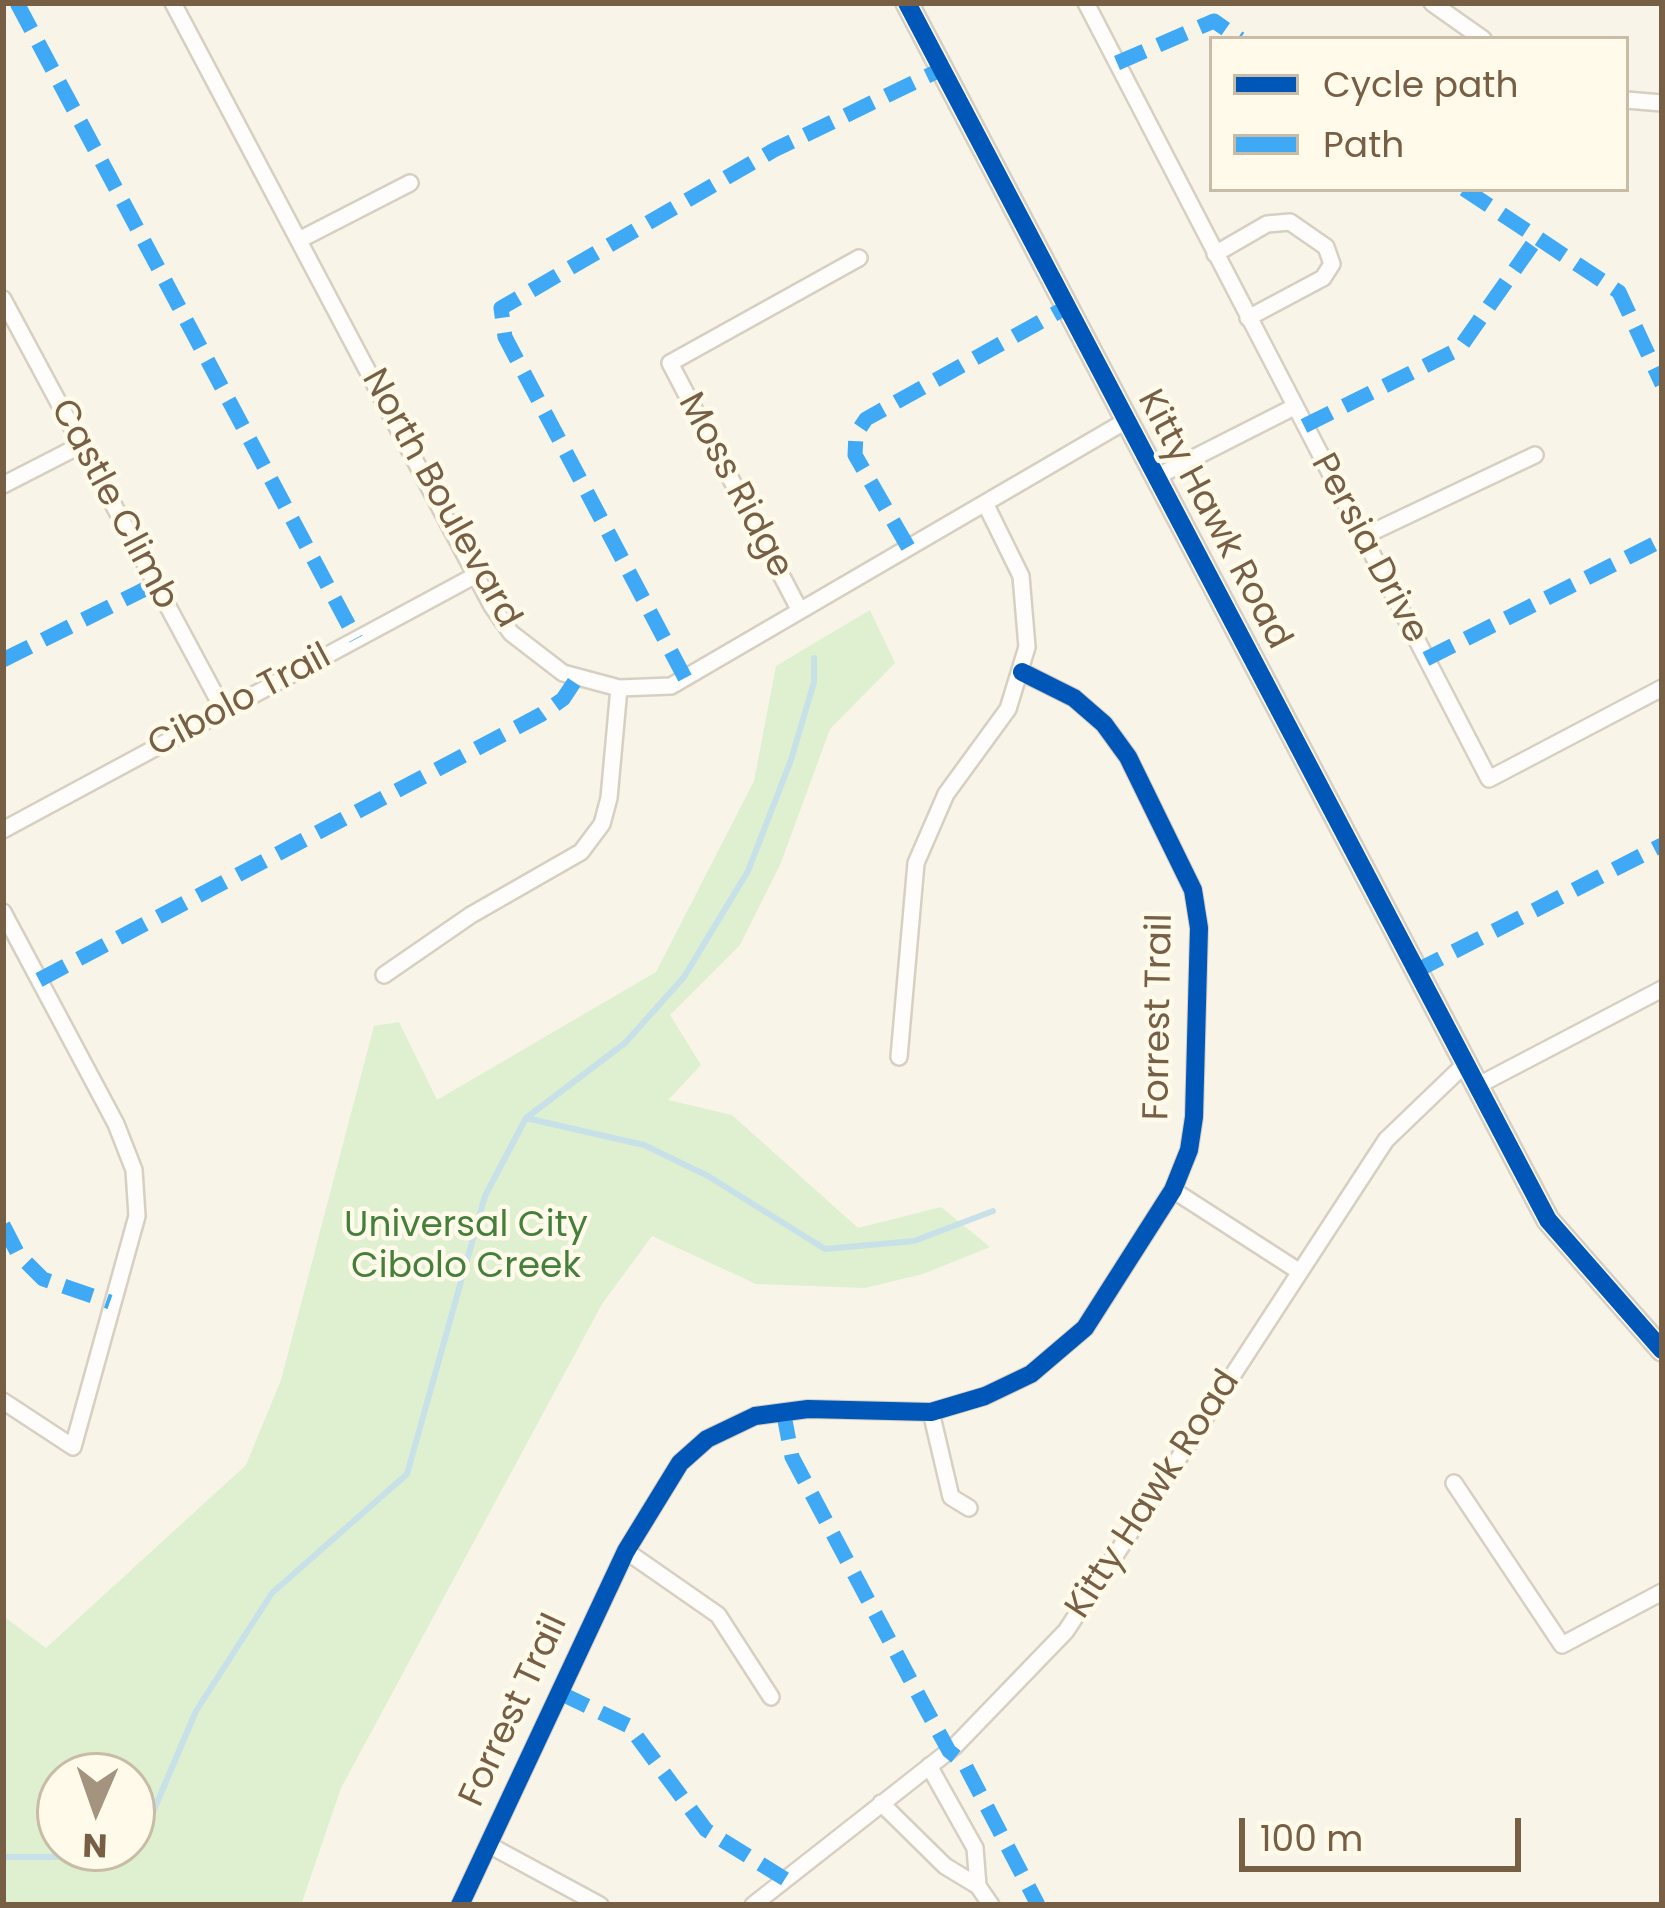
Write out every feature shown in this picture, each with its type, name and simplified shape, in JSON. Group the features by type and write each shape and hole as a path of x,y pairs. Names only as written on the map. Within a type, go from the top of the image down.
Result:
{"street":[{"name":"North Boulevard","path":"173,3 476,575 511,633 563,673 619,688 671,686 1124,422"},
{"name":"Kitty Hawk Road","path":"753,1905 929,1766 1030,1674 1066,1630 1386,1140 1463,1066 907,3"},
{"name":"Persia Drive","path":"1086,3 1489,779 1662,688"},
{"path":"1432,3 1479,36"},
{"path":"1629,100 1662,103"},
{"path":"299,240 410,183"},
{"path":"1215,254 1267,224 1290,222 1326,247 1332,264 1323,278 1249,318"},
{"name":"Moss Ridge","path":"800,609 670,363 859,258"},
{"name":"Castle Climb","path":"3,299 224,711"},
{"path":"1154,478 1294,407"},
{"path":"3,485 81,445"},
{"path":"1362,537 1535,455"},
{"path":"899,1057 911,888 920,851 946,794 1008,709 1022,672 1028,629 1025,593 985,503"},
{"name":"Cibolo Trail","path":"3,830 476,575"},
{"name":"Forrest Trail","path":"460,1905 626,1551 680,1462 738,1422 790,1409 931,1412 986,1396 1031,1373 1085,1328 1173,1190 1189,1150 1194,1117 1199,928 1192,890 1128,758 1104,724 1074,698 1022,672"},
{"path":"384,975 471,915 581,852 602,824 609,798 619,688"},
{"path":"3,912 116,1124 134,1169 136,1216 73,1447 3,1401"},
{"path":"1475,1087 1662,989"},
{"path":"1463,1066 1548,1220 1588,1272 1662,1350"},
{"path":"1173,1190 1300,1272"},
{"path":"931,1412 951,1497 969,1508"},
{"path":"1454,1483 1562,1646 1662,1592"},
{"path":"626,1551 718,1615 771,1697"},
{"path":"929,1766 975,1848 978,1886"},
{"path":"881,1803 945,1866 978,1886 991,1905"},
{"path":"489,1845 600,1905"}],"green space":[{"name":"Universal City Cibolo Creek","path":"870,610 895,663 830,729 780,865 740,945 670,1015 701,1065 668,1100 732,1115 858,1228 941,1207 990,1247 923,1274 865,1288 756,1284 652,1236 602,1304 341,1788 301,1905 3,1905 3,1616 46,1648 246,1465 281,1380 374,1026 399,1022 437,1100 656,972 754,781 776,666"}],"waterway":[{"path":"156,1805 196,1711 272,1593 407,1474 485,1196 526,1118 625,1043 684,977 748,871 791,760 814,682 814,658"},
{"path":"526,1118 644,1145 708,1176 825,1249 914,1241 993,1211"},
{"path":"3,1857 36,1857"}],"marked path":[{"path":"17,3 356,639"},
{"path":"1117,63 1214,21 1236,36"},
{"path":"685,678 505,337 501,308 774,150 942,69"},
{"path":"1469,192 1619,292 1662,384"},
{"path":"1304,426 1459,349 1537,238"},
{"path":"908,547 855,455 856,434 866,419 1065,308"},
{"path":"1426,659 1662,540"},
{"path":"3,660 155,584"},
{"path":"39,980 542,714 563,699 577,678"},
{"path":"1414,972 1662,845"},
{"path":"3,1225 18,1254 43,1279 110,1302"},
{"path":"783,1410 792,1457 927,1711 949,1751 964,1763 1038,1905"},
{"path":"560,1693 629,1726 706,1830 785,1879"}],"cycle path":[{"path":"907,3 1548,1220 1662,1350"},
{"path":"460,1905 626,1551 680,1463 707,1439 755,1416 808,1409 931,1412 985,1396 1031,1374 1085,1328 1173,1190 1189,1150 1194,1117 1199,928 1193,890 1128,757 1104,724 1074,698 1022,672"}]}
